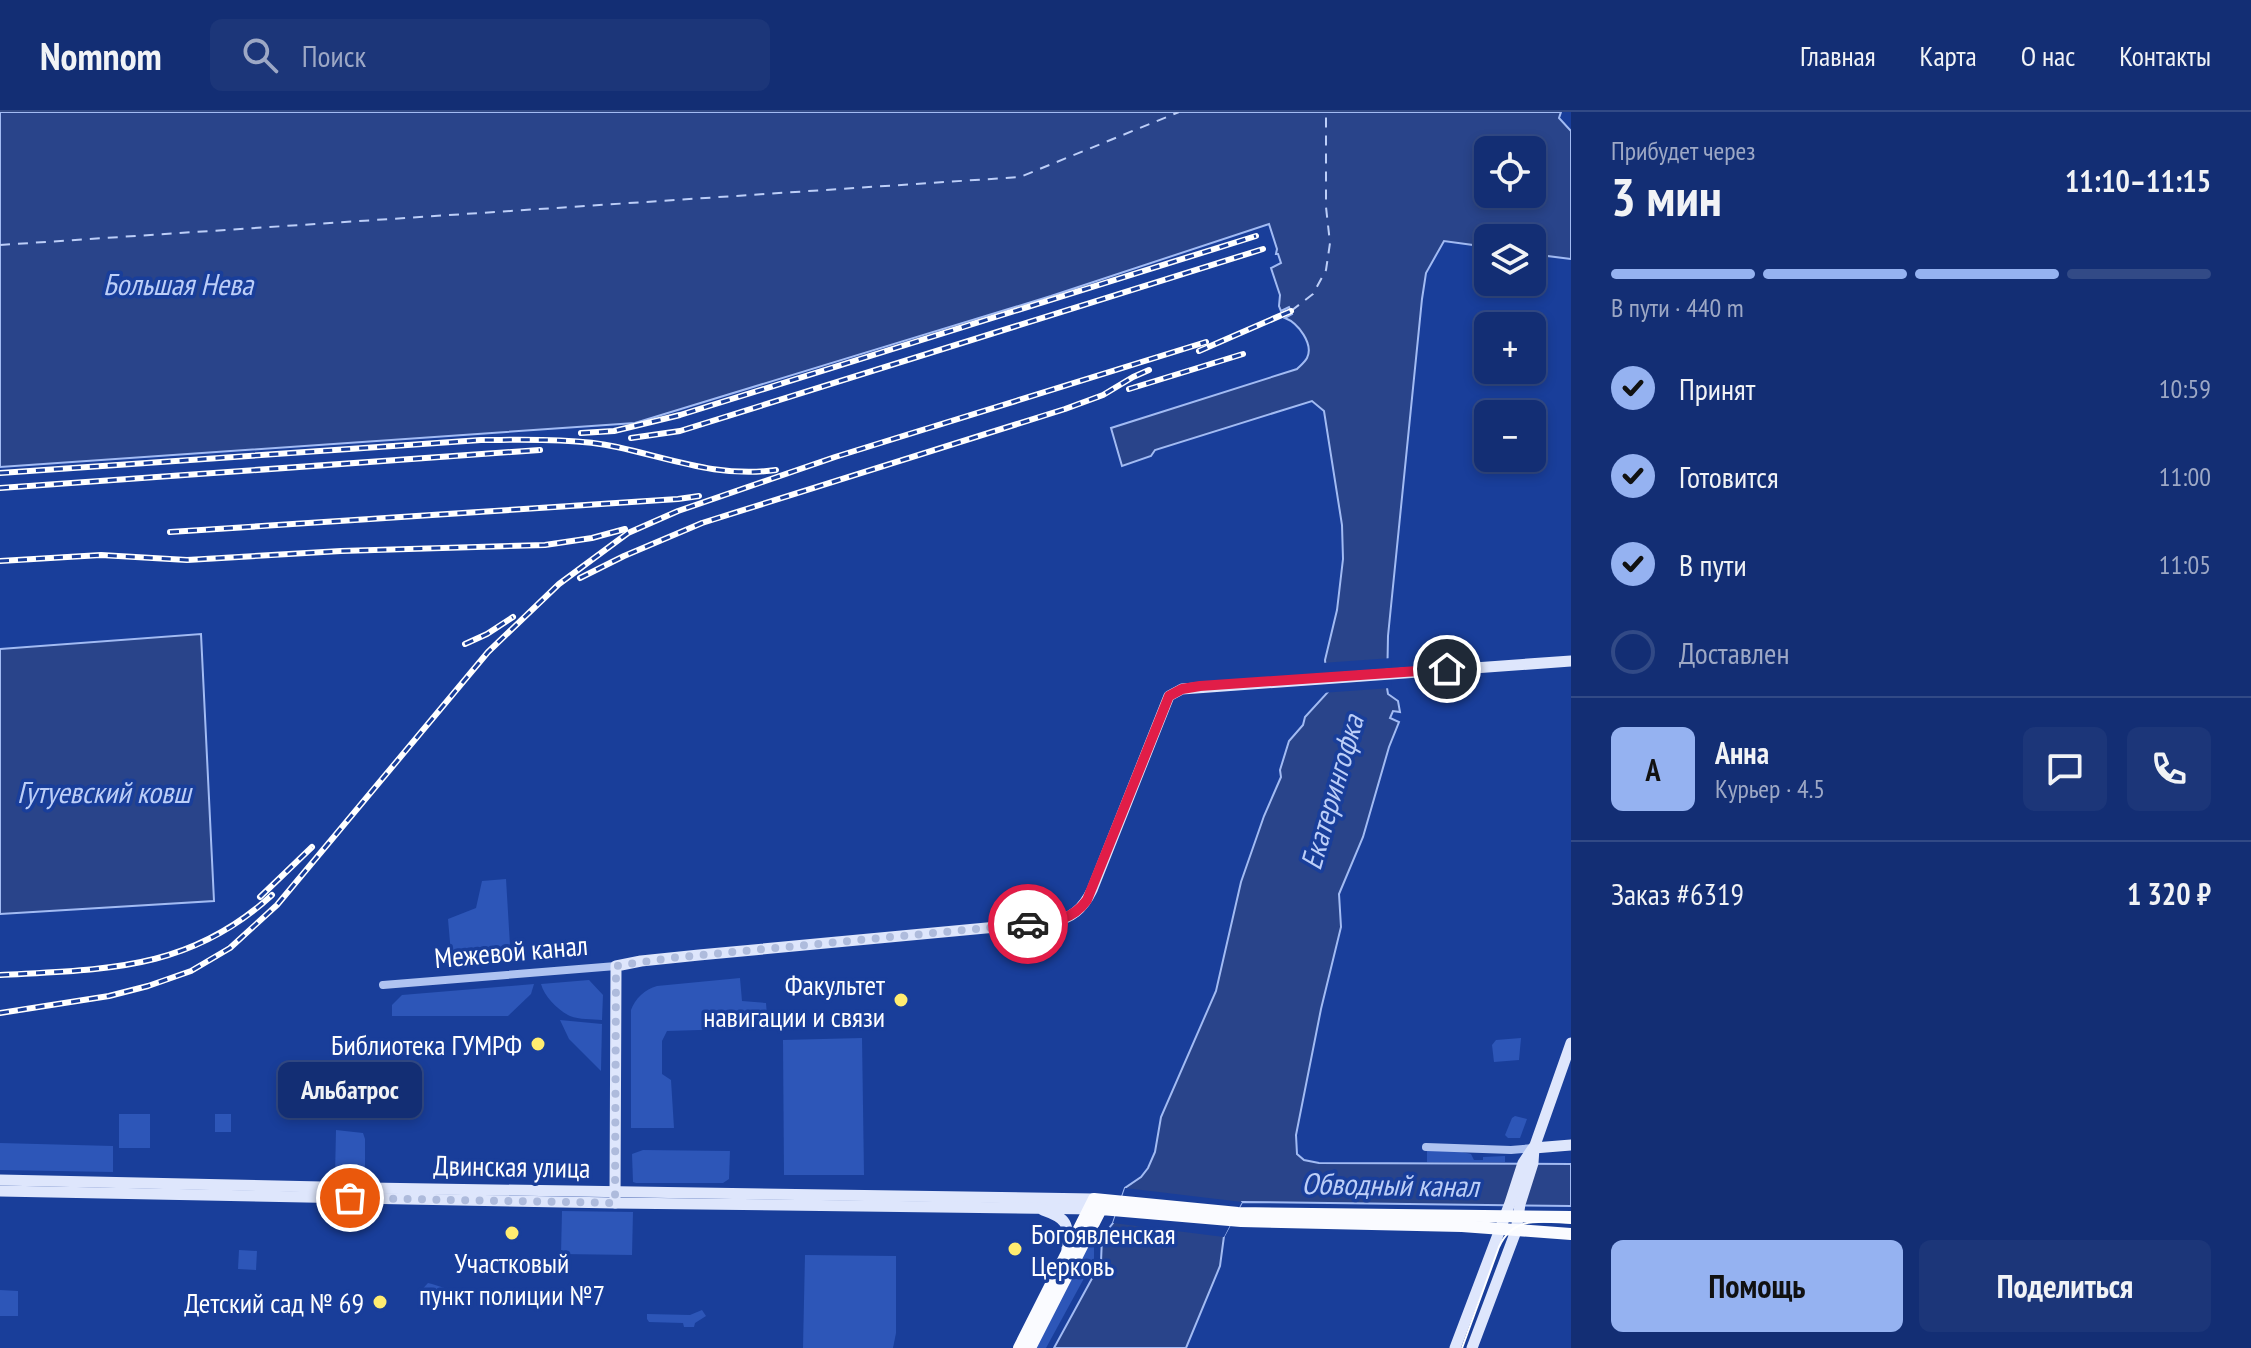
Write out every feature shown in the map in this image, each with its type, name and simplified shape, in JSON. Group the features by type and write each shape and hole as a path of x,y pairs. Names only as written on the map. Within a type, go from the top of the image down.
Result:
{"main road":[{"name":"Двинская улица","path":"1095,1205 1117,1205 1179,1217 1462,1226 1510,1214"},
{"path":"1019,1348 1095,1205"},
{"path":"1030,1348 1095,1205"},
{"path":"1571,1217 1510,1214 1516,1231 1571,1234"}],"street":[{"name":"Межевой канал","path":"383,985 616,966 670,958 1051,922 1071,917 1082,907 1092,890 1169,696 1175,691 1190,687 1571,661"},
{"path":"616,966 616,1198"},
{"path":"1455,1348 1510,1214 1571,1043"},
{"path":"1426,1147 1511,1150 1571,1145"},
{"name":"Двинская улица","path":"0,1180 616,1198 1034,1207 1095,1205"},
{"name":"Двинская улица","path":"0,1191 1095,1205"},
{"path":"1034,1207 1065,1221 1068,1230 1067,1254"},
{"path":"1472,1348 1516,1231"}],"shaded area":[{"path":"506,879 511,962 452,966 448,919 476,908 482,881"},
{"path":"740,978 742,1001 766,1003 768,1028 667,1031 662,1041 662,1074 671,1080 674,1128 631,1128 631,1010 635,1002 657,986"},
{"path":"589,980 603,995 602,1020 568,1015 552,1002 541,984"},
{"path":"534,984 531,994 508,1016 392,1016 392,1005 402,995"},
{"path":"560,1020 602,1024 601,1071 569,1039"},
{"path":"862,1038 864,1175 784,1175 783,1040"},
{"path":"1521,1038 1519,1060 1494,1062 1492,1045 1496,1040"},
{"path":"119,1114 150,1114 150,1148 119,1148"},
{"path":"215,1114 231,1114 231,1132 215,1132"},
{"path":"1515,1116 1527,1119 1520,1138 1508,1138 1505,1135"},
{"path":"336,1130 363,1133 365,1176 335,1176"},
{"path":"0,1143 113,1146 113,1172 0,1170"},
{"path":"643,1150 730,1151 729,1179 723,1183 633,1182 632,1154"},
{"path":"1427,1150 1453,1150 1471,1154 1474,1160 1505,1156 1505,1162 1427,1162"},
{"path":"562,1211 633,1212 632,1255 561,1254"},
{"path":"1094,1235 1094,1260 1046,1348 1035,1348"},
{"path":"239,1250 257,1251 256,1270 238,1269"},
{"path":"805,1255 896,1256 896,1333 893,1348 803,1348"},
{"path":"428,1283 457,1292 442,1308 418,1294"},
{"path":"0,1290 18,1291 18,1316 0,1316"},
{"path":"702,1310 706,1316 694,1327 684,1327 683,1323 649,1322 647,1319 647,1314 690,1315"}],"water":[{"name":"Большая Нева","path":"0,112 1561,112 1559,118 1571,131 1571,259 1546,256 1546,224 1474,224 1474,245 1444,241 1426,273 1388,636 1387,688 1388,694 1398,701 1400,712 1393,711 1390,718 1399,722 1363,837 1339,894 1341,927 1296,1135 1297,1154 1304,1160 1319,1163 1571,1164 1571,1206 1242,1202 1224,1236 1220,1266 1186,1348 1054,1348 1101,1262 1102,1237 1113,1223 1125,1188 1141,1177 1155,1152 1161,1117 1216,991 1241,882 1281,777 1280,770 1289,741 1303,725 1305,717 1328,692 1325,660 1337,610 1343,559 1342,525 1324,411 1312,401 1155,450 1151,456 1122,466 1111,428 1297,369 1305,361 1309,352 1307,341 1300,329 1285,318 1292,314 1289,307 1281,311 1279,306 1280,295 1271,268 1281,263 1269,224 1051,296 635,423 0,467"},
{"name":"Гутуевский ковш","path":"201,634 214,901 0,914 0,649"}],"pier":[{"path":"1392,658 1391,688 1321,693 1324,690 1322,663"},
{"path":"1125,1188 1242,1202 1224,1237 1113,1223"}],"ferry route":[{"path":"0,245 1020,177 1179,112"},
{"path":"1291,311 1313,294 1326,270 1330,243 1326,207 1326,112"}],"tram line":[{"path":"1462,1348 1505,1237 1520,1225 1529,1223 1571,1223"}],"railway":[{"path":"581,433 614,431 680,415 1256,236"},
{"path":"631,438 680,431 1263,249"},
{"path":"1199,351 1291,311"},
{"path":"0,1013 109,996 148,986 191,971 230,948 277,905 488,652 559,584 628,533 678,511 835,457 1206,342"},
{"path":"1129,389 1243,354"},
{"path":"580,578 702,523 1065,409 1103,395 1149,370"},
{"path":"0,473 481,440 601,444 715,469 776,470"},
{"path":"0,488 540,450"},
{"path":"170,532 699,496"},
{"path":"0,561 101,555 187,560 341,551 545,545 625,529"},
{"path":"465,644 513,617"},
{"path":"260,897 312,847"},
{"path":"0,975 111,967 177,952 209,939 241,920 272,895"}],"way so far":[{"path":"350,1198 615,1203 616,966 670,958 1028,924"}],"place":[{"name":"Факультет навигации и связи","path":"901,1000"},
{"name":"Библиотека ГУМРФ","path":"538,1044"},
{"name":"Альбатрос","path":"350,1198"},
{"name":"Участковый пункт полиции №7","path":"512,1233"},
{"name":"Богоявленская Церковь","path":"1015,1249"},
{"name":"Детский сад № 69","path":"380,1302"}],"route":[{"path":"1028,924 1071,917 1087,900 1169,696 1175,691 1200,686 1447,669"}],"water label":[{"name":"Екатерингофка","path":"1331,792"},
{"name":"Обводный канал","path":"1390,1184"}]}
